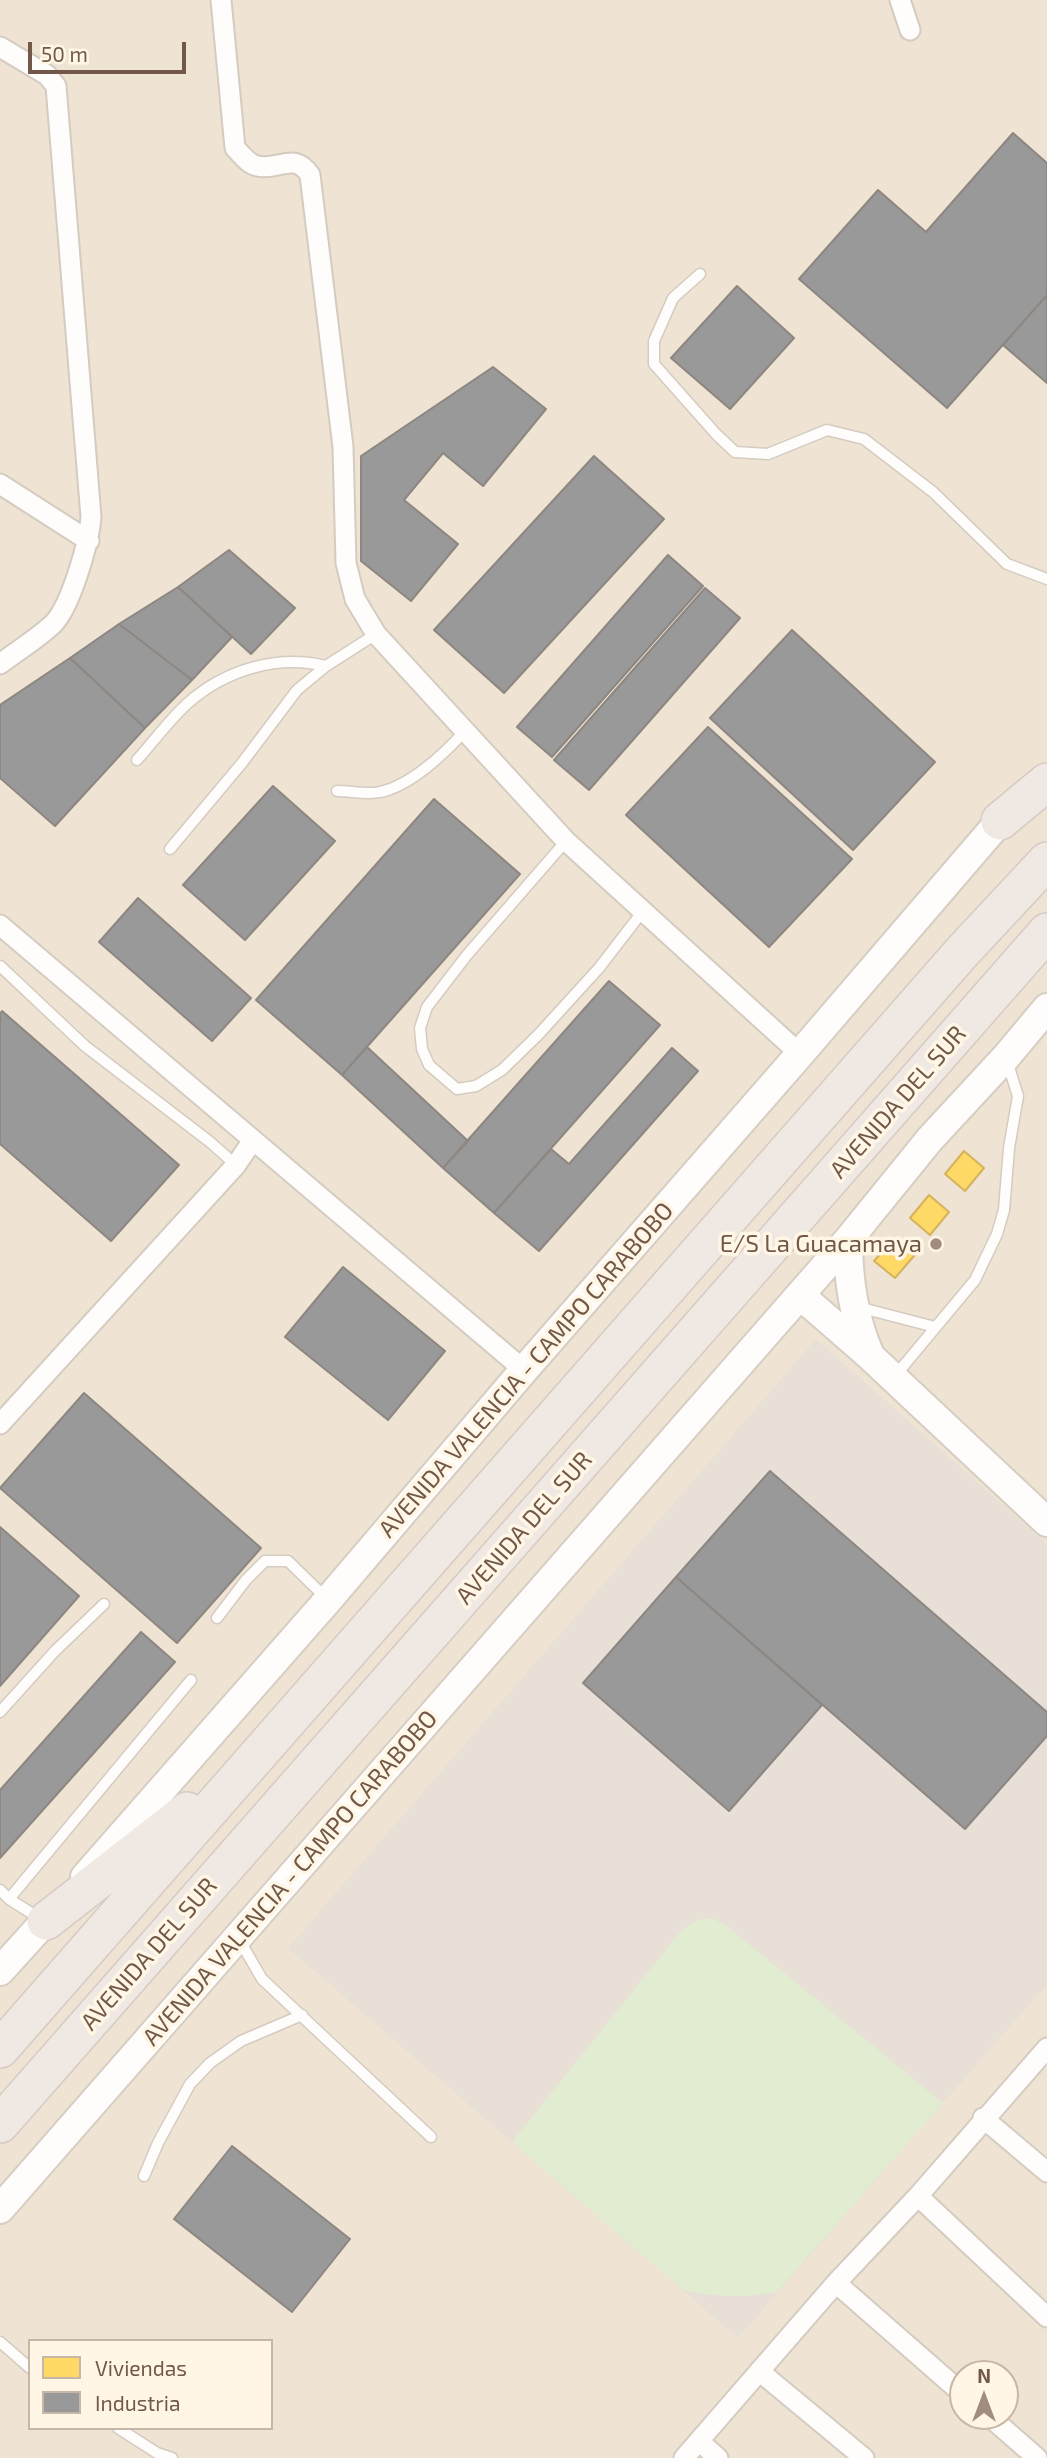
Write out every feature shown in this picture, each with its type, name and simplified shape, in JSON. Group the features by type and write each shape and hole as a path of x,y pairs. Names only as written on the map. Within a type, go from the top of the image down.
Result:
{"highway":[{"path":"1000,821 1047,782"},
{"name":"AVENIDA DEL SUR","path":"0,2049 953,963 1047,861"},
{"name":"AVENIDA DEL SUR","path":"0,2124 1047,932"},
{"path":"46,1921 254,1759"}],"street":[{"path":"221,0 235,148 245,159 257,166 296,163 304,166 310,175 343,447 346,563 355,598 376,634 566,841 800,1054"},
{"path":"900,0 911,30"},
{"path":"0,47 47,75 56,86 91,517 89,541 74,584 55,622 0,664"},
{"path":"0,484 89,541"},
{"name":"AVENIDA VALENCIA - CAMPO CARABOBO","path":"0,1971 328,1600 1047,765"},
{"path":"0,925 524,1370"},
{"name":"AVENIDA VALENCIA - CAMPO CARABOBO","path":"0,2209 848,1240 930,1139 1006,1057 1047,1007"},
{"path":"0,1424 236,1165 253,1140"},
{"path":"848,1240 848,1268 853,1306 870,1356"},
{"path":"800,1295 870,1356 1047,1522"},
{"path":"684,2458 836,2283 918,2196 983,2118 1047,2048"},
{"path":"983,2118 1047,2172"},
{"path":"918,2196 1047,2317"},
{"path":"836,2283 949,2382"},
{"path":"759,2371 864,2458"},
{"path":"1005,2430 1037,2458"},
{"path":"699,2441 718,2458"}],"lane":[{"path":"700,274 673,298 653,341 653,364 735,452 768,454 827,430 864,439 933,492 1007,564 1047,579"},
{"path":"170,849 242,763 297,690 326,666 376,634"},
{"path":"137,760 187,704 209,687 262,664 307,662 326,666"},
{"path":"337,791 380,792 401,783 444,754 464,732"},
{"path":"566,841 467,954 427,1007 420,1028 422,1049 429,1065 457,1089 476,1086 502,1070 599,968 643,911"},
{"path":"0,966 85,1046 236,1165"},
{"path":"893,1378 975,1280 997,1234 1004,1210 1009,1148 1018,1096 1006,1057"},
{"path":"853,1306 935,1327"},
{"path":"218,1618 246,1580 265,1562 288,1562 328,1600"},
{"path":"0,1712 55,1651 104,1604"},
{"path":"9,1899 191,1680"},
{"path":"0,1890 9,1899 46,1921"},
{"path":"238,1938 262,1979 431,2137"},
{"path":"145,2176 158,2143 190,2084 210,2063 241,2041 302,2015"},
{"path":"0,2342 28,2366"},
{"path":"121,2430 156,2453 172,2458"}],"shaded area":[{"path":"0,0 1047,0 1047,2458 0,2458"},
{"path":"816,1339 1047,1544 1047,1984 738,2338 288,1948"}],"green space":[{"path":"711,1918 728,1927 943,2103 777,2292 765,2294 730,2296 683,2290 512,2142 681,1931 696,1920"}],"building: Viviendas":[{"path":"964,1151 984,1168 965,1191 945,1174"},
{"path":"929,1195 949,1212 930,1235 910,1218"},
{"path":"894,1239 914,1256 895,1278 874,1261"}],"building: Industria":[{"path":"1013,133 1047,163 1047,295 947,408 799,279 878,190 926,232"},
{"path":"737,286 794,338 730,409 671,358"},
{"path":"1047,295 1047,383 1003,345"},
{"path":"493,367 546,409 483,486 443,453 404,500 458,544 411,601 361,561 361,456"},
{"path":"594,456 664,519 504,693 434,630"},
{"path":"229,550 295,608 251,654 178,587"},
{"path":"668,555 703,586 552,757 517,727"},
{"path":"178,587 232,637 192,680 119,624"},
{"path":"705,588 740,618 589,790 554,760"},
{"path":"119,624 192,680 145,728 70,658"},
{"path":"792,630 935,762 853,850 710,718"},
{"path":"70,658 145,728 55,826 0,778 0,705"},
{"path":"708,727 852,859 769,947 626,815"},
{"path":"273,786 335,841 245,940 183,885"},
{"path":"434,799 520,874 342,1075 256,1000"},
{"path":"138,898 251,998 212,1041 99,942"},
{"path":"609,981 660,1025 494,1213 443,1168"},
{"path":"2,1011 179,1165 111,1241 0,1144"},
{"path":"367,1047 468,1141 443,1168 342,1075"},
{"path":"672,1048 698,1071 539,1251 494,1213 551,1149 569,1164"},
{"path":"343,1267 445,1351 388,1420 285,1337"},
{"path":"84,1393 261,1548 177,1643 0,1488"},
{"path":"770,1471 1047,1712 1047,1736 965,1829 676,1577"},
{"path":"0,1527 79,1596 0,1686"},
{"path":"676,1577 822,1705 729,1811 583,1683"},
{"path":"141,1632 175,1662 0,1858 0,1790"},
{"path":"232,2146 350,2239 292,2312 174,2219"}],"place":[{"name":"E/S La Guacamaya","path":"936,1244"}]}
